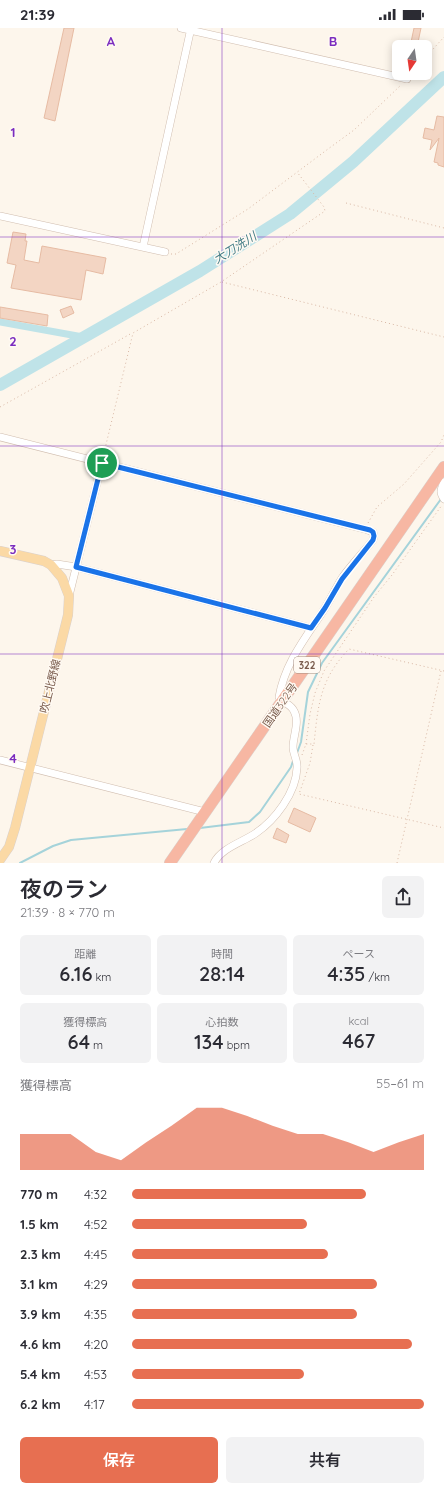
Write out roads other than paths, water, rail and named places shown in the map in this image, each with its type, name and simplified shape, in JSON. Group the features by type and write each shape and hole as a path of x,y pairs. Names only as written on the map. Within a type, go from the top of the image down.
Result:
{"highway":[{"name":"国道322号","path":"170,863 444,467"}],"main road":[{"path":"0,550 44,561 51,565"},
{"name":"吹上北野線","path":"0,860 9,847 68,615 69,596 62,578 51,565"}],"street":[{"path":"181,28 392,75"},
{"path":"143,247 190,29"},
{"path":"0,216 165,252"},
{"path":"0,437 373,532 373,540 342,579 285,672 279,697 282,702 291,707 295,712 296,724 293,748 298,767 290,793 273,819 256,833 223,852 218,856 214,863"},
{"path":"69,596 102,463"},
{"path":"444,482 440,490 441,495 444,498"},
{"path":"51,565 57,564 76,567 311,628"},
{"path":"0,760 205,812"}],"waterway":[{"name":"大刀洗川","path":"0,385 200,271 290,214 353,162 444,77"},
{"path":"0,322 83,337"},
{"path":"297,753 301,742 308,692 322,663 441,499"},
{"path":"200,828 249,822 260,812 291,767 293,761"},
{"path":"20,863 53,846 71,840 187,829"}]}
